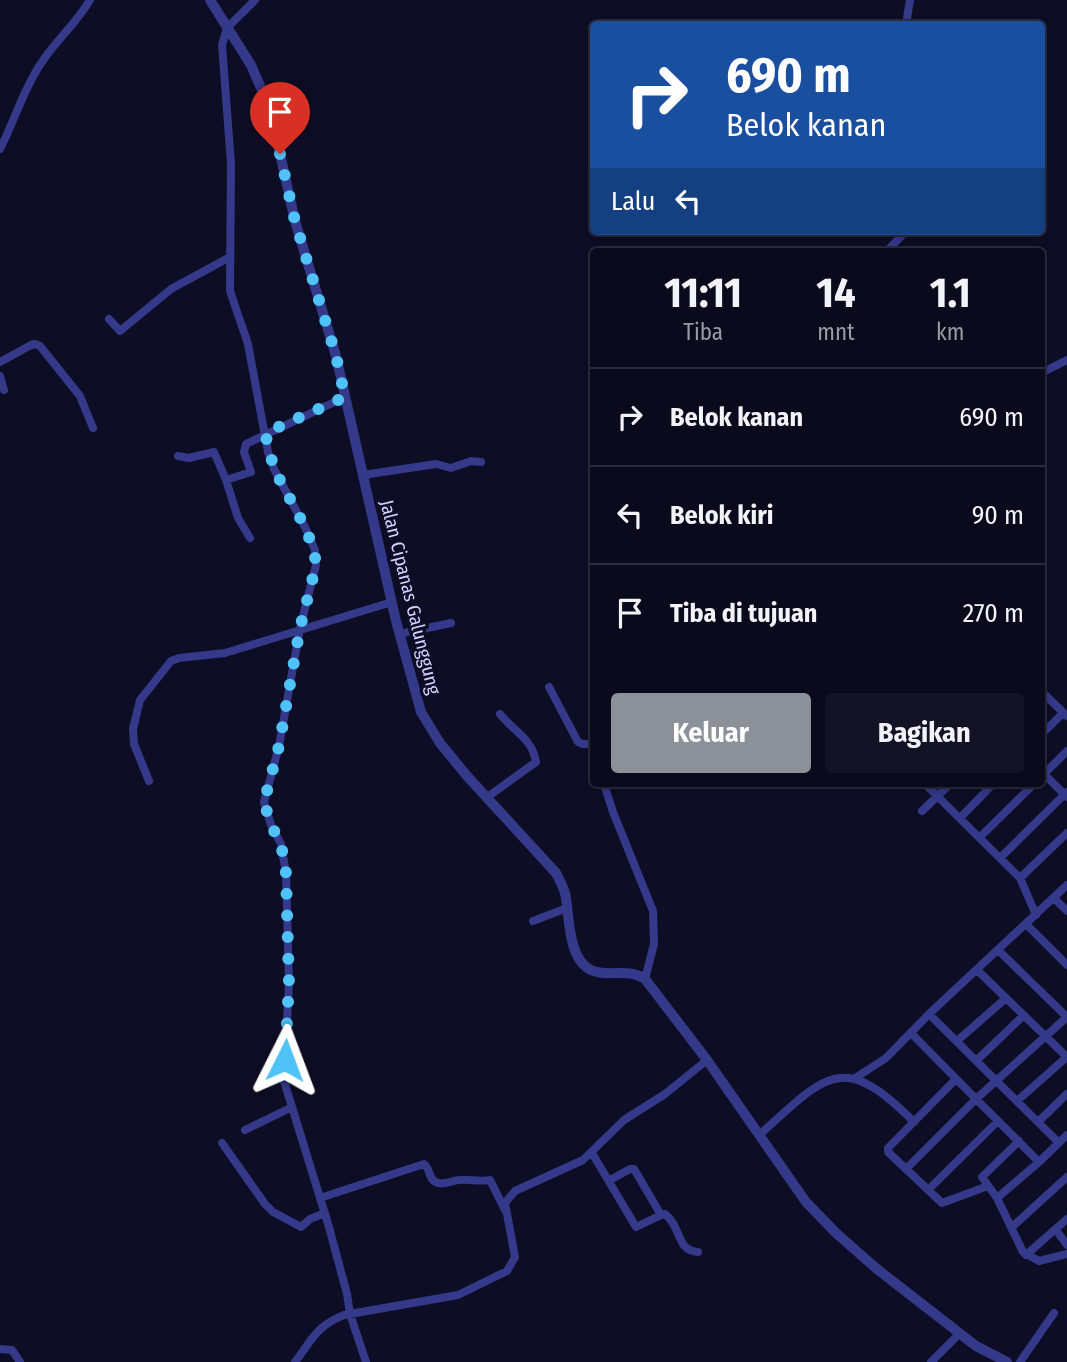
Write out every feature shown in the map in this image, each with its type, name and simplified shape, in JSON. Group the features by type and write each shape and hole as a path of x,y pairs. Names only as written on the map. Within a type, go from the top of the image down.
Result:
{"street":[{"path":"0,149 38,68 58,39 79,19 90,0"},
{"name":"Jalan Cipanas Galunggung","path":"210,0 251,65 270,109 295,221 336,356 391,602 421,712 440,743 556,873 564,890 573,942 581,962 598,972 630,972 645,979"},
{"path":"255,0 222,45 231,164 230,292 248,344 274,469 305,527 314,550 316,565 300,628 279,746 264,802 271,825 281,844 286,873 289,983 284,1081 325,1213 347,1293 350,1314 366,1362"},
{"path":"906,21 910,0"},
{"path":"890,248 902,235"},
{"path":"109,319 120,331 171,289 230,257"},
{"path":"0,362 31,345 40,346 80,396 93,428"},
{"path":"1045,371 1067,360"},
{"path":"0,376 4,390"},
{"path":"226,480 251,472 244,446 248,442 345,397"},
{"path":"178,456 189,458 214,453 238,518 250,538"},
{"path":"363,475 436,464 451,468 471,461 481,462"},
{"path":"149,781 134,744 133,729 140,700 167,664 179,658 225,653 391,602"},
{"path":"399,634 451,623"},
{"path":"549,687 578,741 590,744"},
{"path":"1045,695 1065,714 1045,732"},
{"path":"489,796 536,762 531,744 510,727 500,714"},
{"path":"1045,771 1067,751"},
{"path":"1000,858 1066,794 1045,776"},
{"path":"605,787 653,911 654,944 645,979 707,1060 806,1202 877,1269 976,1346 1007,1362"},
{"path":"928,787 1020,878 1036,915"},
{"path":"922,811 947,787"},
{"path":"960,818 990,787"},
{"path":"980,837 1031,787"},
{"path":"1020,878 1067,833"},
{"path":"855,1078 886,1058 1067,885"},
{"path":"1054,898 1067,911"},
{"path":"533,921 567,908"},
{"path":"1026,924 1067,965"},
{"path":"906,1169 976,1099 1066,1017 998,950"},
{"path":"977,970 1067,1057 1018,1100"},
{"path":"957,1041 1005,999"},
{"path":"929,1014 1039,1121 1064,1140 998,1198"},
{"path":"977,1059 1023,1016"},
{"path":"911,1034 1039,1162"},
{"path":"295,1362 322,1326 350,1314 458,1295 507,1271 515,1257 505,1203 515,1191 583,1160 624,1120 665,1094 707,1060"},
{"path":"759,1135 829,1078 855,1078 890,1098 914,1122"},
{"path":"956,1079 888,1152 943,1203 988,1186"},
{"path":"1039,1121 1067,1094"},
{"path":"245,1130 292,1107"},
{"path":"928,1190 998,1121"},
{"path":"1018,1141 983,1175 983,1180 998,1198 1026,1255 1039,1261 1067,1254"},
{"path":"222,1143 273,1212 301,1227 310,1219 325,1213"},
{"path":"592,1153 636,1227 664,1214 673,1221 685,1248 698,1252"},
{"path":"320,1198 424,1164 436,1182 490,1180 507,1216"},
{"path":"610,1180 630,1169 634,1170 661,1215"},
{"path":"1012,1227 1067,1177"},
{"path":"1026,1255 1067,1219"},
{"path":"1056,1230 1067,1245"},
{"path":"1020,1362 1054,1313"},
{"path":"930,1362 960,1333"},
{"path":"0,1349 12,1350 20,1362"}],"route":[{"path":"280,154 295,221 336,356 345,397 265,433 274,469 305,527 314,550 316,565 300,628 279,746 264,802 271,825 281,844 286,873 289,983 285,1060"}]}
